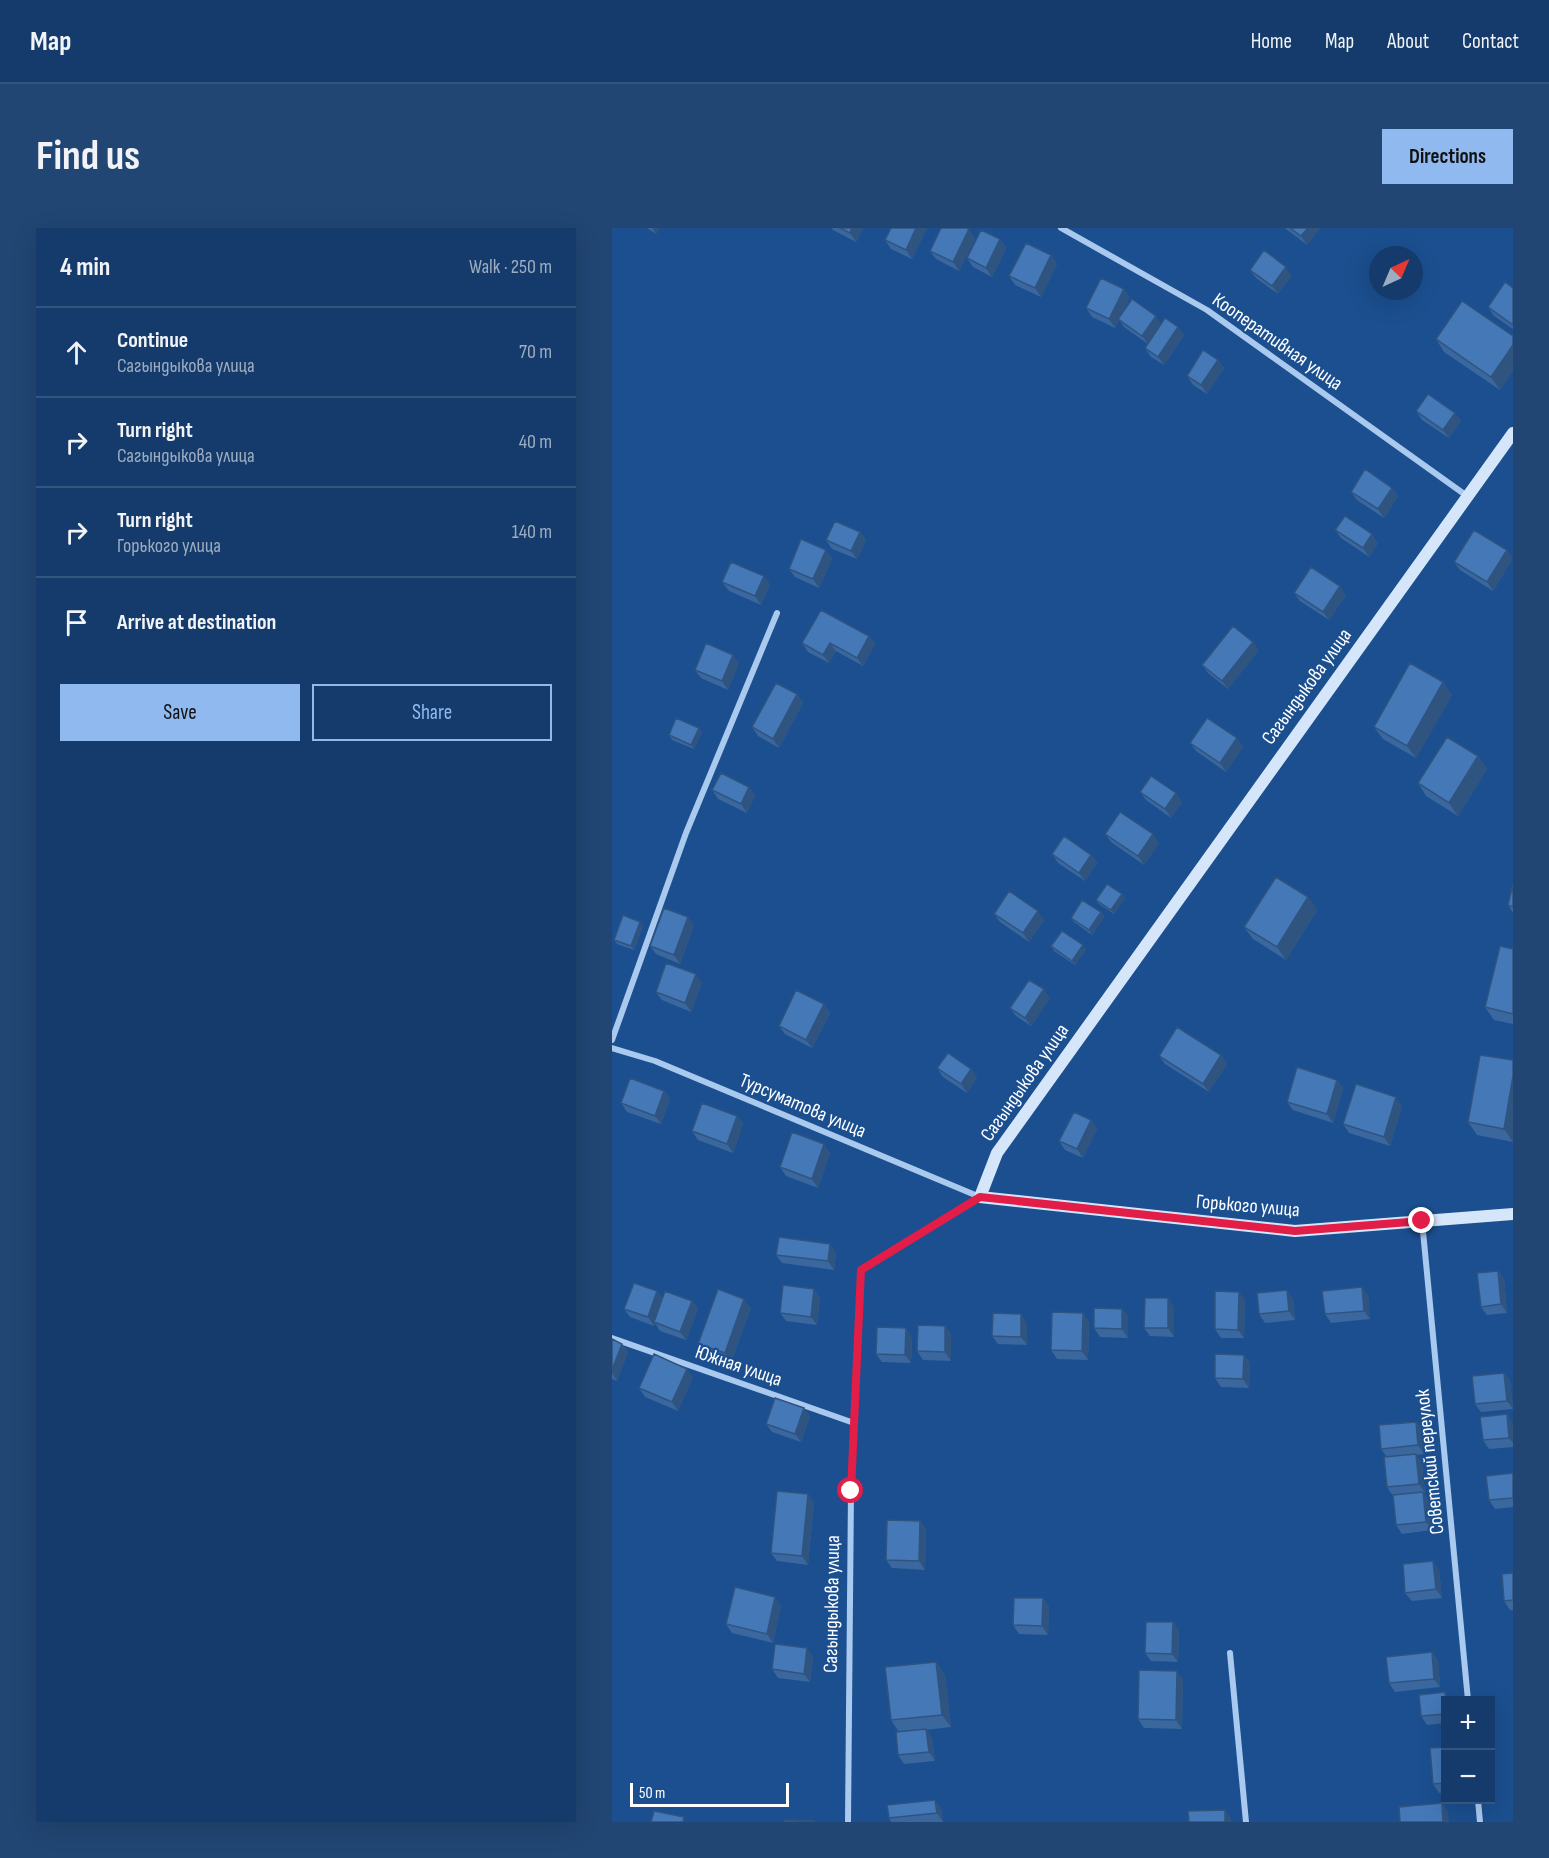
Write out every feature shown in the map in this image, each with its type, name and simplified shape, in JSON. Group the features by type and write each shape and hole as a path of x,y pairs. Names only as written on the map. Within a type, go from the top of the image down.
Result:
{"street":[{"name":"Кооперативная улица","path":"1061,228 1206,310 1467,496"},
{"name":"Сагындыкова улица","path":"848,1822 851,1491 861,1270 980,1197 997,1153 1513,433"},
{"path":"612,1040 686,833 777,613"},
{"name":"Турсуматова улица","path":"612,1048 655,1061 980,1197"},
{"name":"Горького улица","path":"980,1197 1295,1231 1513,1214"},
{"name":"Советский переулок","path":"1422,1221 1468,1696"},
{"name":"Южная улица","path":"612,1338 854,1423"},
{"path":"1230,1653 1246,1822"},
{"path":"1478,1804 1480,1822"}],"building":[{"path":"840,228 852,228 850,233"},
{"path":"891,228 916,228 906,250 885,240"},
{"path":"941,228 969,229 953,262 930,251"},
{"path":"1290,228 1308,228 1301,236"},
{"path":"981,230 1000,239 986,268 967,258"},
{"path":"1026,243 1051,255 1035,288 1009,276"},
{"path":"1264,250 1286,267 1272,286 1250,270"},
{"path":"1101,278 1124,289 1109,319 1086,308"},
{"path":"1505,282 1513,288 1513,325 1488,307"},
{"path":"1132,299 1156,316 1142,336 1118,319"},
{"path":"1462,301 1513,336 1513,345 1491,377 1436,339"},
{"path":"1165,318 1178,327 1158,357 1145,348"},
{"path":"1203,350 1218,360 1201,385 1187,376"},
{"path":"1428,394 1455,413 1443,430 1416,411"},
{"path":"1365,469 1392,488 1378,509 1351,492"},
{"path":"1345,516 1372,534 1363,548 1335,530"},
{"path":"835,521 860,532 851,551 826,540"},
{"path":"1474,530 1507,550 1487,582 1454,562"},
{"path":"801,539 826,550 813,579 789,569"},
{"path":"731,562 764,576 755,596 722,582"},
{"path":"1311,567 1340,586 1323,612 1294,593"},
{"path":"821,610 869,636 857,658 830,643 823,655 802,643"},
{"path":"1233,626 1253,642 1222,681 1202,665"},
{"path":"706,643 733,655 722,681 695,670"},
{"path":"1410,663 1443,682 1407,746 1374,727"},
{"path":"776,683 797,694 773,739 752,727"},
{"path":"676,718 699,728 691,745 669,735"},
{"path":"1207,718 1237,738 1220,763 1190,743"},
{"path":"1447,737 1478,756 1449,803 1418,783"},
{"path":"721,773 749,787 741,804 712,790"},
{"path":"1151,776 1176,793 1165,809 1140,792"},
{"path":"1120,812 1153,834 1138,856 1105,834"},
{"path":"1064,836 1091,855 1079,873 1052,854"},
{"path":"1276,877 1308,897 1277,947 1244,927"},
{"path":"1107,884 1122,894 1111,910 1096,900"},
{"path":"1513,884 1513,907 1508,905"},
{"path":"1009,891 1038,911 1023,933 994,914"},
{"path":"1082,900 1101,912 1089,930 1071,918"},
{"path":"664,908 688,917 674,955 650,946"},
{"path":"623,915 640,922 631,946 614,940"},
{"path":"1062,931 1083,945 1072,961 1051,946"},
{"path":"1500,946 1513,949 1513,1014 1485,1007"},
{"path":"666,963 696,974 685,1003 656,992"},
{"path":"1029,980 1044,989 1025,1018 1010,1008"},
{"path":"796,990 824,1004 806,1040 779,1026"},
{"path":"1177,1027 1221,1055 1203,1084 1159,1056"},
{"path":"948,1053 971,1069 961,1084 937,1068"},
{"path":"1480,1055 1513,1060 1513,1076 1504,1129 1468,1122"},
{"path":"1297,1067 1337,1080 1327,1114 1287,1102"},
{"path":"630,1078 664,1091 655,1116 621,1103"},
{"path":"1356,1084 1396,1097 1384,1137 1343,1124"},
{"path":"702,1103 737,1116 727,1144 692,1131"},
{"path":"1074,1112 1091,1120 1077,1149 1059,1141"},
{"path":"792,1132 824,1144 812,1179 780,1167"},
{"path":"779,1237 830,1244 828,1261 776,1255"},
{"path":"1498,1271 1501,1304 1481,1307 1477,1273"},
{"path":"634,1283 657,1291 648,1317 624,1309"},
{"path":"783,1285 814,1289 811,1317 780,1313"},
{"path":"1362,1287 1364,1311 1325,1314 1322,1291"},
{"path":"718,1289 744,1299 725,1353 698,1344"},
{"path":"1287,1290 1289,1311 1259,1314 1257,1293"},
{"path":"665,1291 692,1301 680,1332 654,1322"},
{"path":"1215,1291 1239,1292 1238,1330 1215,1329"},
{"path":"1145,1298 1168,1298 1168,1328 1144,1328"},
{"path":"1094,1308 1122,1309 1122,1329 1094,1328"},
{"path":"1052,1312 1083,1313 1082,1351 1051,1350"},
{"path":"993,1313 1021,1314 1021,1337 992,1336"},
{"path":"918,1325 945,1326 945,1352 917,1351"},
{"path":"877,1327 906,1328 905,1355 876,1354"},
{"path":"612,1339 622,1344 612,1370"},
{"path":"654,1354 687,1369 672,1402 639,1388"},
{"path":"1215,1354 1244,1355 1243,1379 1215,1378"},
{"path":"1504,1373 1507,1401 1475,1404 1472,1376"},
{"path":"775,1398 804,1408 795,1434 766,1424"},
{"path":"1507,1414 1509,1438 1483,1440 1480,1417"},
{"path":"1416,1422 1418,1445 1381,1449 1379,1425"},
{"path":"1416,1454 1419,1484 1387,1487 1384,1457"},
{"path":"1513,1473 1513,1498 1489,1500 1486,1476"},
{"path":"777,1491 808,1494 802,1556 771,1553"},
{"path":"1423,1492 1426,1522 1396,1525 1393,1495"},
{"path":"887,1520 920,1521 919,1561 886,1560"},
{"path":"1433,1561 1436,1589 1405,1593 1403,1564"},
{"path":"1513,1573 1513,1600 1504,1601 1502,1574"},
{"path":"735,1587 775,1597 767,1634 726,1624"},
{"path":"1014,1598 1043,1598 1042,1626 1013,1625"},
{"path":"1146,1622 1173,1622 1172,1654 1145,1653"},
{"path":"775,1644 807,1648 804,1674 772,1669"},
{"path":"1432,1652 1434,1679 1389,1683 1386,1657"},
{"path":"936,1662 942,1715 891,1720 885,1667"},
{"path":"1139,1670 1177,1671 1176,1720 1138,1719"},
{"path":"1445,1692 1445,1696 1441,1696 1441,1714 1421,1716 1419,1695"},
{"path":"926,1729 929,1752 898,1755 896,1732"},
{"path":"1441,1747 1441,1783 1433,1784 1430,1748"},
{"path":"935,1800 937,1813 889,1818 887,1805"},
{"path":"1441,1803 1443,1822 1400,1822 1399,1807"},
{"path":"1225,1810 1225,1822 1189,1822 1188,1811"},
{"path":"654,1811 684,1817 683,1822 651,1822"},
{"path":"784,1820 814,1821 814,1822 784,1822"}],"route":[{"path":"851,1491 861,1270 980,1197 1295,1231 1422,1221"}]}
